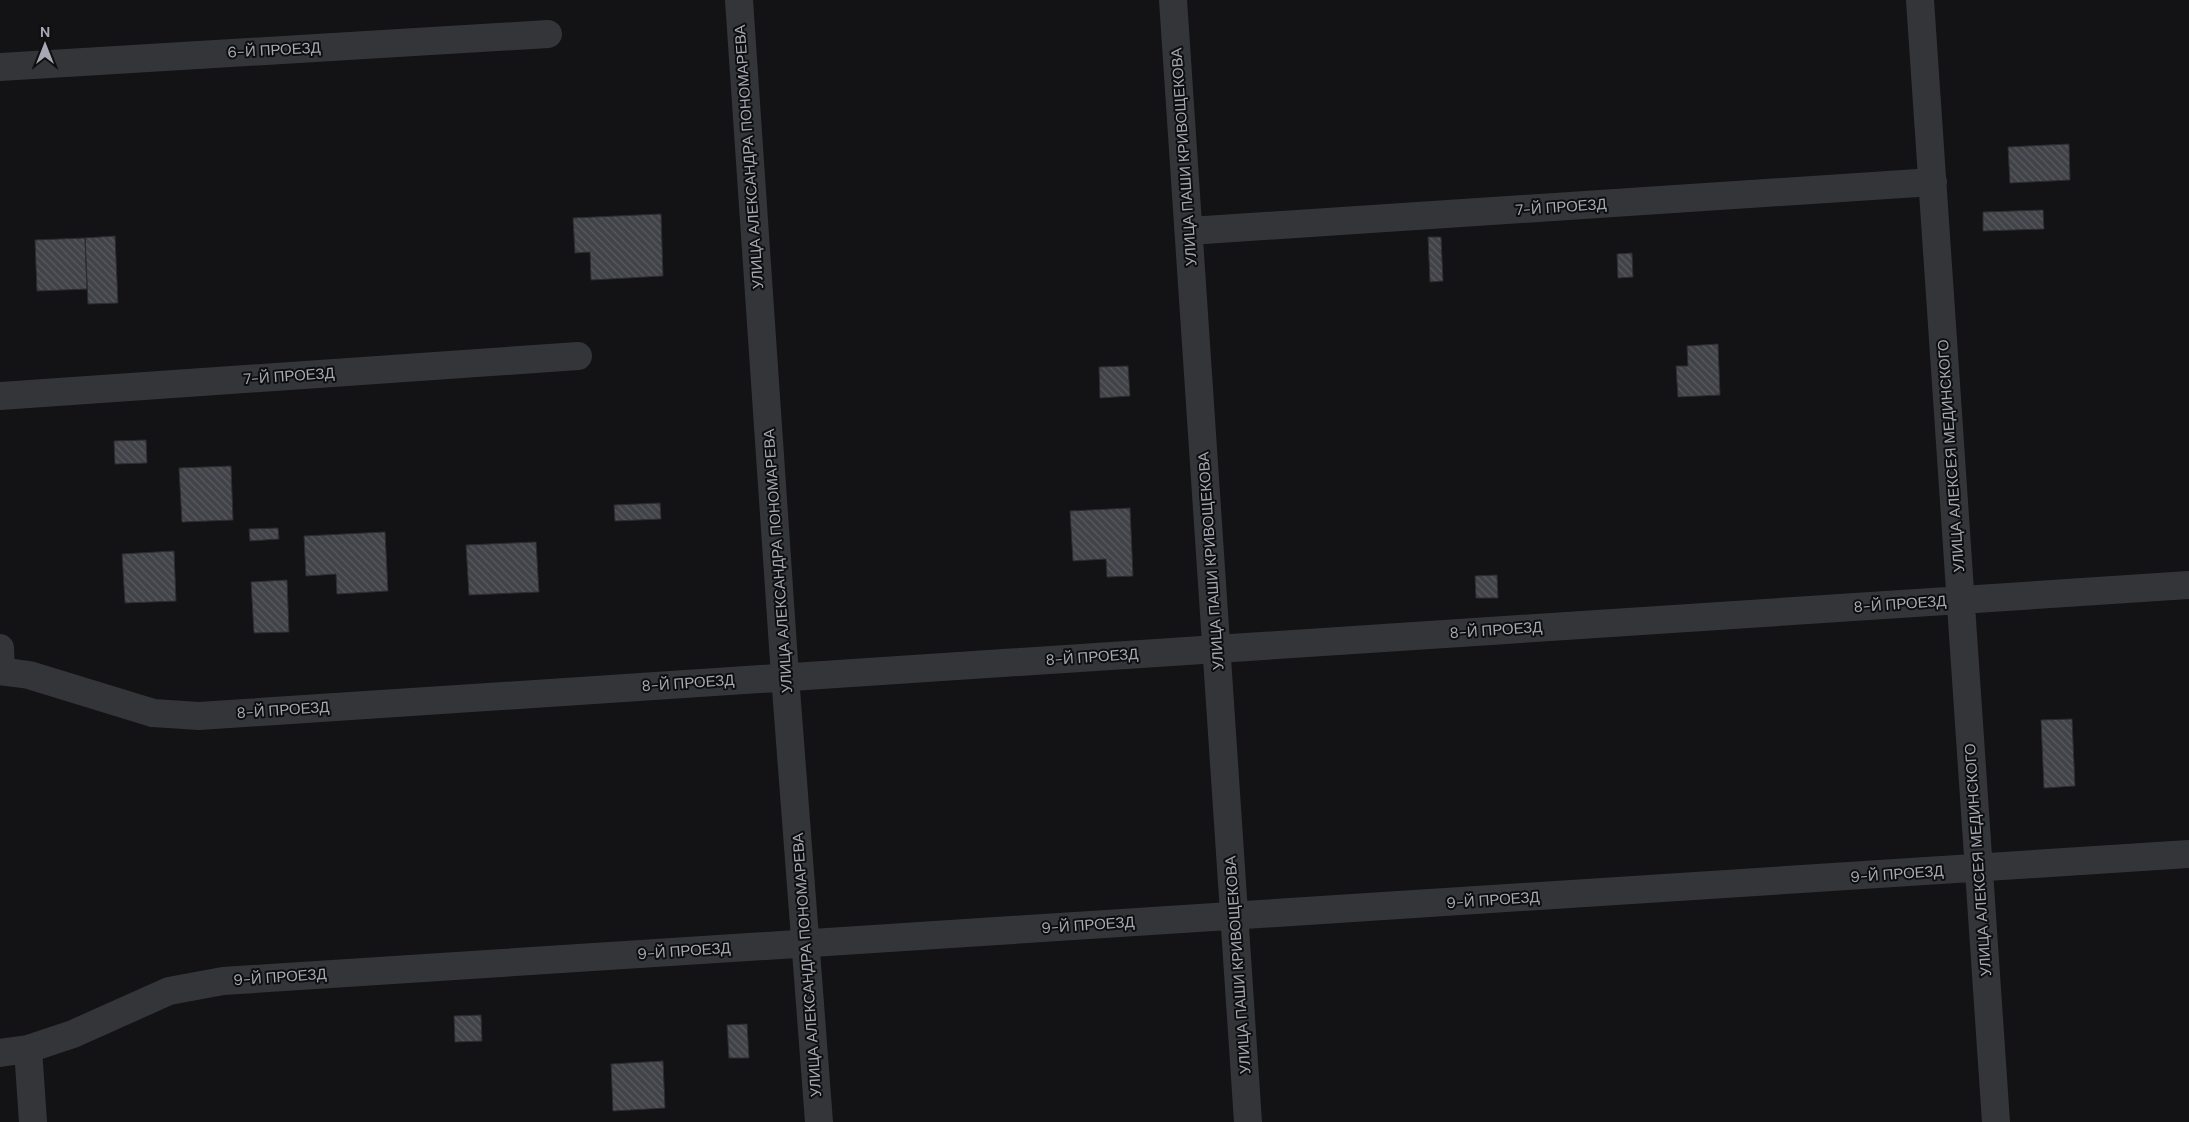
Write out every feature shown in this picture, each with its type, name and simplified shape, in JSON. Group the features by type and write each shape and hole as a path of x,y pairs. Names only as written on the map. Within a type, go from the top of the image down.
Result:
{"street":[{"name":"УЛИЦА АЛЕКСАНДРА ПОНОМАРЕВА","path":"739,0 785,676 819,1122"},
{"name":"УЛИЦА ПАШИ КРИВОЩЕКОВА","path":"1173,0 1248,1122"},
{"name":"УЛИЦА АЛЕКСЕЯ МЕДИНСКОГО","path":"1920,0 1996,1122"},
{"name":"6-Й ПРОЕЗД","path":"0,67 548,34"},
{"name":"7-Й ПРОЕЗД","path":"1189,231 1933,182"},
{"name":"7-Й ПРОЕЗД","path":"0,396 578,356"},
{"name":"8-Й ПРОЕЗД","path":"0,663 28,675 153,713 199,716 785,676 2189,586"},
{"name":"9-Й ПРОЕЗД","path":"0,1053 28,1049 72,1034 169,991 223,981 2189,854"},
{"path":"28,1049 33,1122"}],"building":[{"path":"2069,144 2070,180 2010,183 2008,147"},
{"path":"2043,210 2044,229 1983,231 1983,212"},
{"path":"661,214 663,276 591,280 590,252 575,253 573,218"},
{"path":"115,236 118,303 88,304 85,238"},
{"path":"1428,237 1441,237 1443,281 1430,282"},
{"path":"85,238 87,289 37,291 35,240"},
{"path":"1632,253 1633,277 1618,278 1617,254"},
{"path":"1718,344 1720,395 1678,397 1676,366 1688,366 1687,346"},
{"path":"1128,366 1130,396 1100,398 1099,367"},
{"path":"146,440 147,463 115,464 114,441"},
{"path":"231,466 233,520 182,522 179,468"},
{"path":"660,503 661,519 615,521 614,505"},
{"path":"1130,508 1133,576 1107,577 1106,559 1073,561 1070,511"},
{"path":"278,528 279,539 250,541 249,529"},
{"path":"385,532 388,591 337,594 336,574 306,576 304,536"},
{"path":"536,542 539,592 469,595 466,545"},
{"path":"174,551 176,601 125,603 122,554"},
{"path":"1497,575 1498,598 1476,598 1475,576"},
{"path":"287,580 289,632 254,633 251,582"},
{"path":"2072,719 2075,786 2044,788 2041,720"},
{"path":"481,1015 482,1041 455,1042 454,1016"},
{"path":"747,1024 749,1058 729,1058 727,1025"},
{"path":"663,1061 665,1108 613,1111 611,1064"}]}
